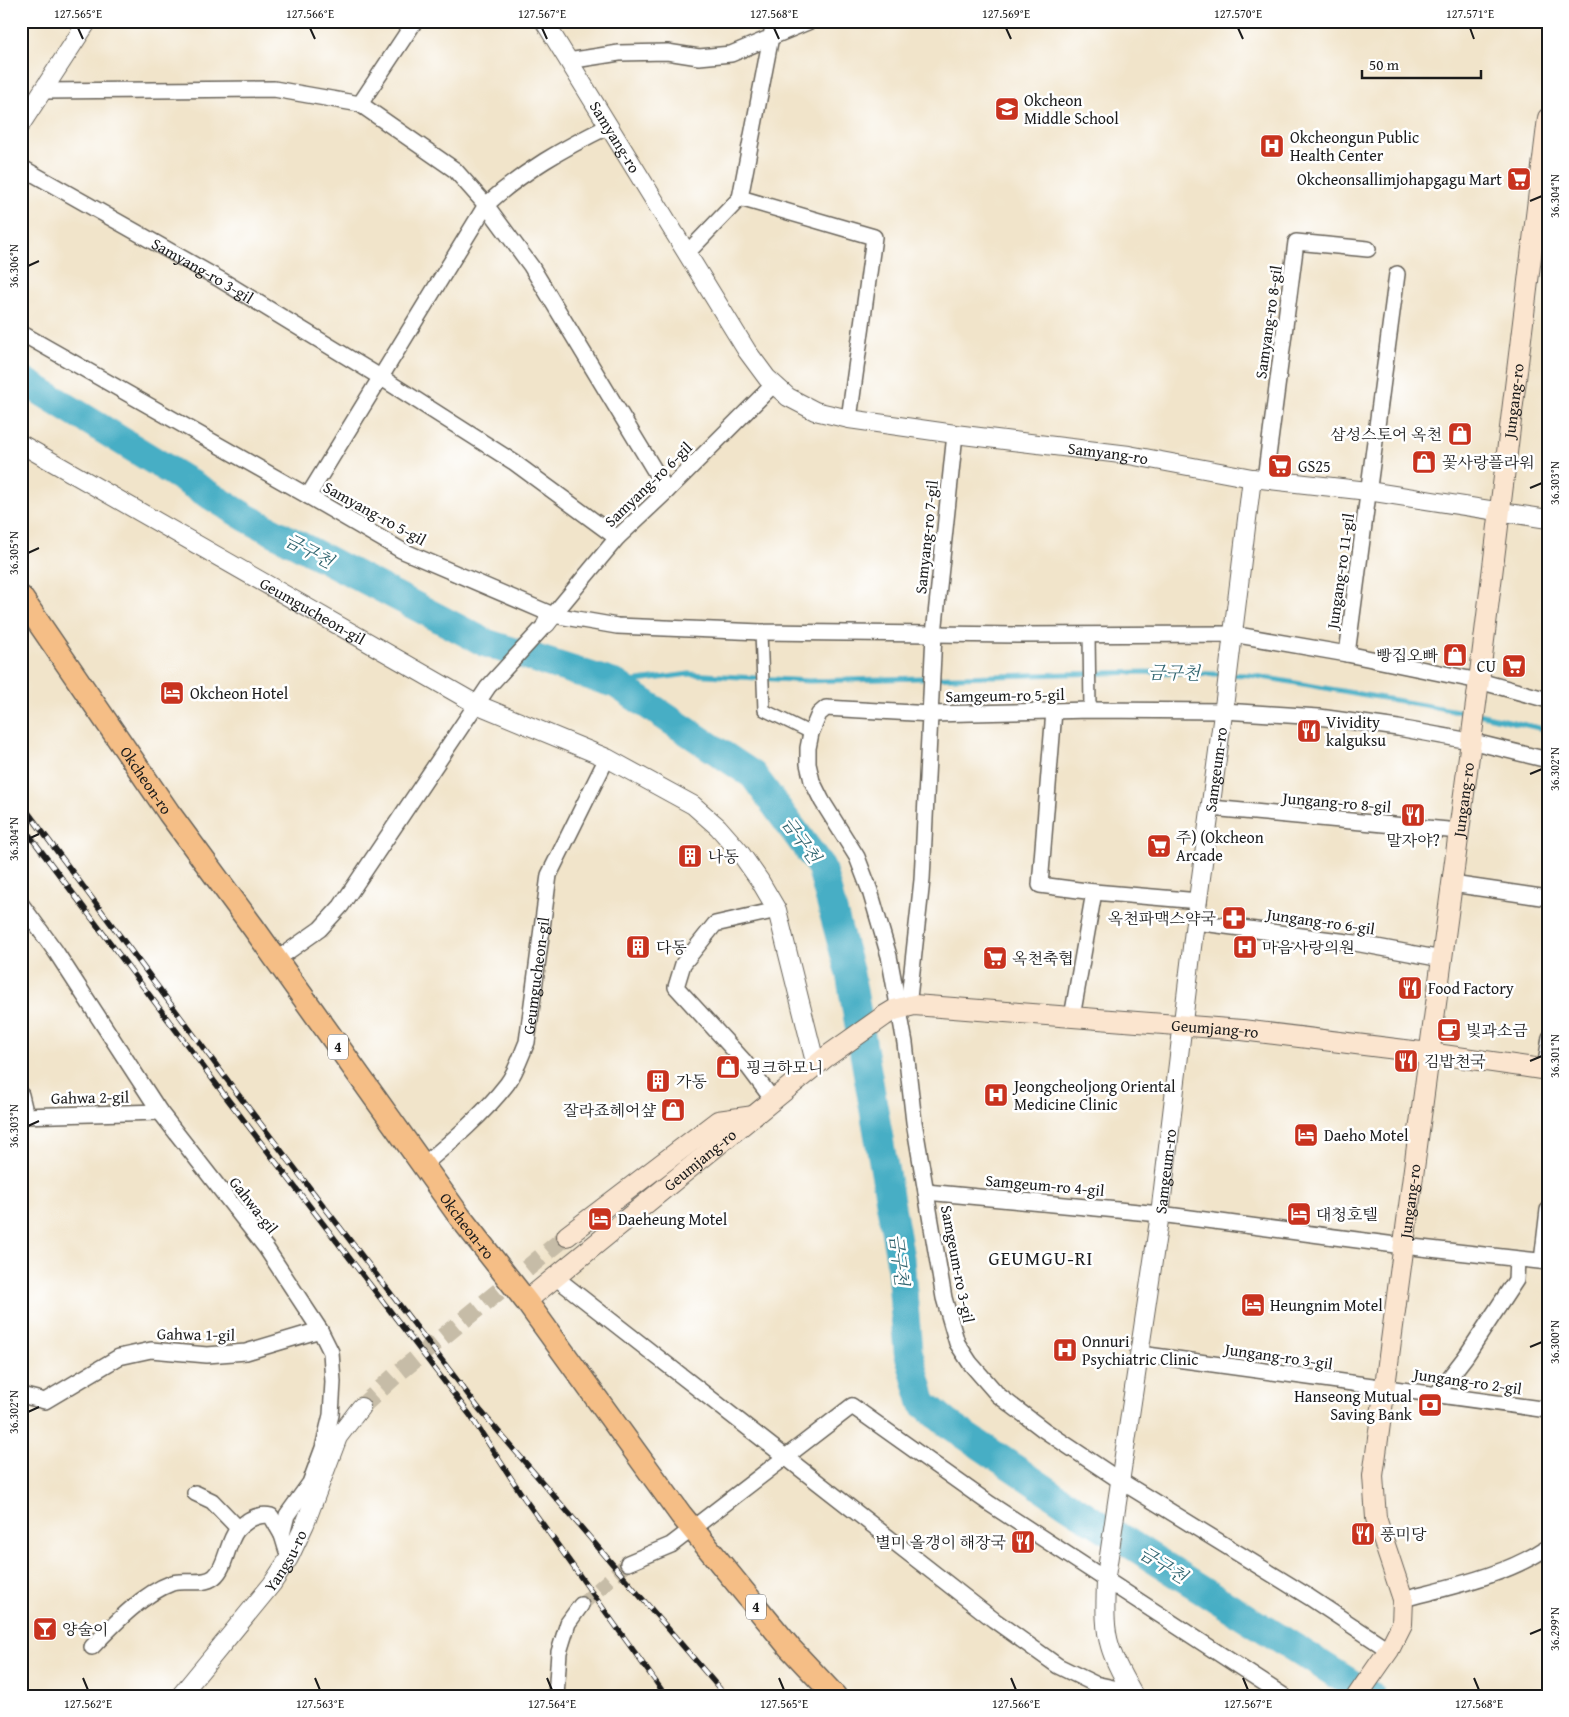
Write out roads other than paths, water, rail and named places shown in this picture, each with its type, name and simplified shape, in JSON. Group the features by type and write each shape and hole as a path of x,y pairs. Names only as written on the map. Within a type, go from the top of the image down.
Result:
{"main road":[{"name":"Jungang-ro","path":"1357,1696 1384,1656 1402,1624 1403,1599 1376,1518 1373,1476 1500,513 1542,222 1548,118"},
{"name":"Okcheon-ro","path":"21,597 169,812 422,1166 460,1218 526,1301 686,1521"},
{"name":"Geumjang-ro","path":"526,1301 821,1062 897,1011 923,1006 1242,1030 1429,1053 1545,1070"},
{"path":"567,1236 718,1121 754,1116"},
{"name":"4","path":"686,1521 790,1648 834,1696"}],"street":[{"path":"21,124 88,21"},
{"path":"360,104 415,21"},
{"name":"Samyang-ro","path":"544,21 747,351 767,378 788,397 815,411 955,434 1129,455 1258,478 1368,491 1548,519"},
{"path":"687,253 740,198 774,21"},
{"path":"568,61 619,53 667,52 699,57 731,54 810,21"},
{"path":"43,91 274,90 360,104 455,170 486,205 531,266 668,491"},
{"name":"Samyang-ro 5-gil","path":"609,126 565,147 527,171 486,205 308,496 401,550 468,577 549,619 617,626 934,639"},
{"name":"Samyang-ro 3-gil","path":"21,167 221,280 381,377"},
{"path":"740,198 874,237 849,418"},
{"name":"Samyang-ro 8-gil","path":"1258,478 1296,242 1368,249"},
{"path":"1368,491 1397,274"},
{"path":"21,333 308,496"},
{"path":"381,377 515,463 616,538"},
{"name":"Samyang-ro 6-gil","path":"476,704 488,687 549,619 616,538 668,491 774,384"},
{"name":"Samyang-ro 7-gil","path":"931,709 934,639 955,434"},
{"name":"Geumgucheon-gil","path":"23,445 476,704 607,758 693,805 718,827 739,851 777,910 821,1062"},
{"path":"1232,638 1258,478"},
{"name":"Jungang-ro 11-gil","path":"1346,654 1368,491"},
{"path":"761,632 764,710 811,733"},
{"path":"1089,634 1090,710"},
{"name":"Jungang-ro 11-gil","path":"934,639 1089,634 1232,638 1346,654 1479,682 1548,700"},
{"name":"Samgeum-ro","path":"1106,1578 1160,1214 1232,638"},
{"path":"276,960 320,929 341,906 476,704"},
{"name":"Samgeum-ro 5-gil","path":"897,1011 922,880 931,709 1054,711 1224,705"},
{"name":"Jungang-ro","path":"1224,705 1398,728 1471,733"},
{"path":"897,1011 888,956 870,891 857,858 812,781 808,764 808,748 811,733 819,714 826,708 931,709"},
{"path":"1054,711 1040,885 1094,892 1199,901"},
{"path":"1471,733 1548,760"},
{"name":"Geumgucheon-gil","path":"422,1166 460,1134 491,1102 508,1083 520,1060 527,1042 549,875 607,758"},
{"name":"Jungang-ro 8-gil","path":"1211,808 1459,831"},
{"path":"1452,884 1548,898"},
{"path":"1072,1017 1094,892"},
{"name":"Gahwa-gil","path":"21,904 56,952 160,1112 266,1248 320,1330 331,1352 333,1382 331,1415 323,1448 310,1483 287,1515 282,1535"},
{"path":"773,1100 743,1060 676,987 683,964 715,924 777,910"},
{"name":"Jungang-ro 6-gil","path":"1195,922 1355,943 1442,959"},
{"name":"Samgeum-ro 3-gil","path":"897,1011 905,1043 914,1122 944,1298 957,1343 970,1363 998,1395 1118,1487 1309,1597 1384,1656"},
{"path":"1545,1070 1548,1037"},
{"path":"21,1095 24,1116"},
{"name":"Gahwa 2-gil","path":"24,1116 160,1112"},
{"name":"Samgeum-ro 4-gil","path":"926,1192 1160,1214 1403,1246 1545,1262"},
{"path":"1545,1262 1548,1210"},
{"path":"1436,1395 1466,1356 1516,1280 1517,1259"},
{"path":"555,1277 994,1620 1091,1690 1133,1694"},
{"name":"Gahwa 1-gil","path":"21,1396 45,1401 119,1357 151,1350 207,1355 246,1352 320,1330"},
{"name":"Jungang-ro 3-gil","path":"1140,1354 1384,1388"},
{"name":"Jungang-ro 2-gil","path":"1384,1388 1548,1410"},
{"name":"Yangsu-ro","path":"180,1696 272,1584 289,1558 305,1524 338,1437 361,1406"},
{"path":"628,1563 671,1545 686,1521 786,1457 852,1406 990,1504 1284,1696"},
{"path":"195,1493 212,1501 238,1528"},
{"path":"92,1647 121,1618 164,1586 175,1582 205,1581 213,1578 218,1573 238,1528 253,1518 264,1514 271,1516 282,1535 289,1558"},
{"path":"1403,1599 1490,1575 1532,1558 1548,1547"},
{"path":"1106,1578 1106,1611 1110,1645 1122,1677 1133,1694"},
{"path":"556,1696 559,1652 568,1624 581,1605"}],"waterway":[{"name":"금구천","path":"21,379 247,518 486,643 616,684 753,775 821,867 850,974 900,1258 908,1351 923,1403 947,1423 1070,1506 1371,1696"},
{"name":"금구천","path":"616,684 689,674 809,681 1145,672 1250,675 1469,713"},
{"name":"금구천","path":"1478,714 1548,730"}],"tunnel":[{"path":"361,1407 397,1374 567,1236"},
{"path":"581,1605 628,1563"}],"railway":[{"path":"21,803 237,1093 480,1410 726,1696"},
{"path":"21,824 229,1101 470,1415 524,1498 666,1696"}],"place":[{"name":"Okcheon Middle School","path":"1007,109"},
{"name":"Okcheongun Public Health Center","path":"1272,146"},
{"name":"Okcheonsallimjohapgagu Mart","path":"1519,179"},
{"name":"삼성스토어 옥천","path":"1460,434"},
{"name":"꽃사랑플라워","path":"1424,462"},
{"name":"GS25","path":"1280,466"},
{"name":"빵집오빠","path":"1455,655"},
{"name":"CU","path":"1514,666"},
{"name":"Okcheon Hotel","path":"172,693"},
{"name":"Vividity kalguksu","path":"1309,731"},
{"name":"말자야?","path":"1413,815"},
{"name":"주) (Okcheon Arcade","path":"1159,846"},
{"name":"나동","path":"690,856"},
{"name":"옥천파맥스약국","path":"1234,918"},
{"name":"다동","path":"638,947"},
{"name":"마음사랑의원","path":"1245,947"},
{"name":"옥천축협","path":"995,958"},
{"name":"Food Factory","path":"1410,988"},
{"name":"빛과소금","path":"1449,1030"},
{"name":"김밥천국","path":"1406,1061"},
{"name":"핑크하모니","path":"728,1067"},
{"name":"가동","path":"658,1081"},
{"name":"Jeongcheoljong Oriental Medicine Clinic","path":"996,1095"},
{"name":"잘라죠헤어샾","path":"673,1110"},
{"name":"Daeho Motel","path":"1306,1135"},
{"name":"대청호텔","path":"1299,1214"},
{"name":"Daeheung Motel","path":"600,1219"},
{"name":"Heungnim Motel","path":"1253,1305"},
{"name":"Onnuri Psychiatric Clinic","path":"1065,1350"},
{"name":"Hanseong Mutual Saving Bank","path":"1430,1405"},
{"name":"풍미당","path":"1363,1534"},
{"name":"별미 올갱이 해장국","path":"1023,1542"},
{"name":"양술이","path":"45,1629"}],"district":[{"name":"GEUMGU-RI","path":"1041,1258"}]}
